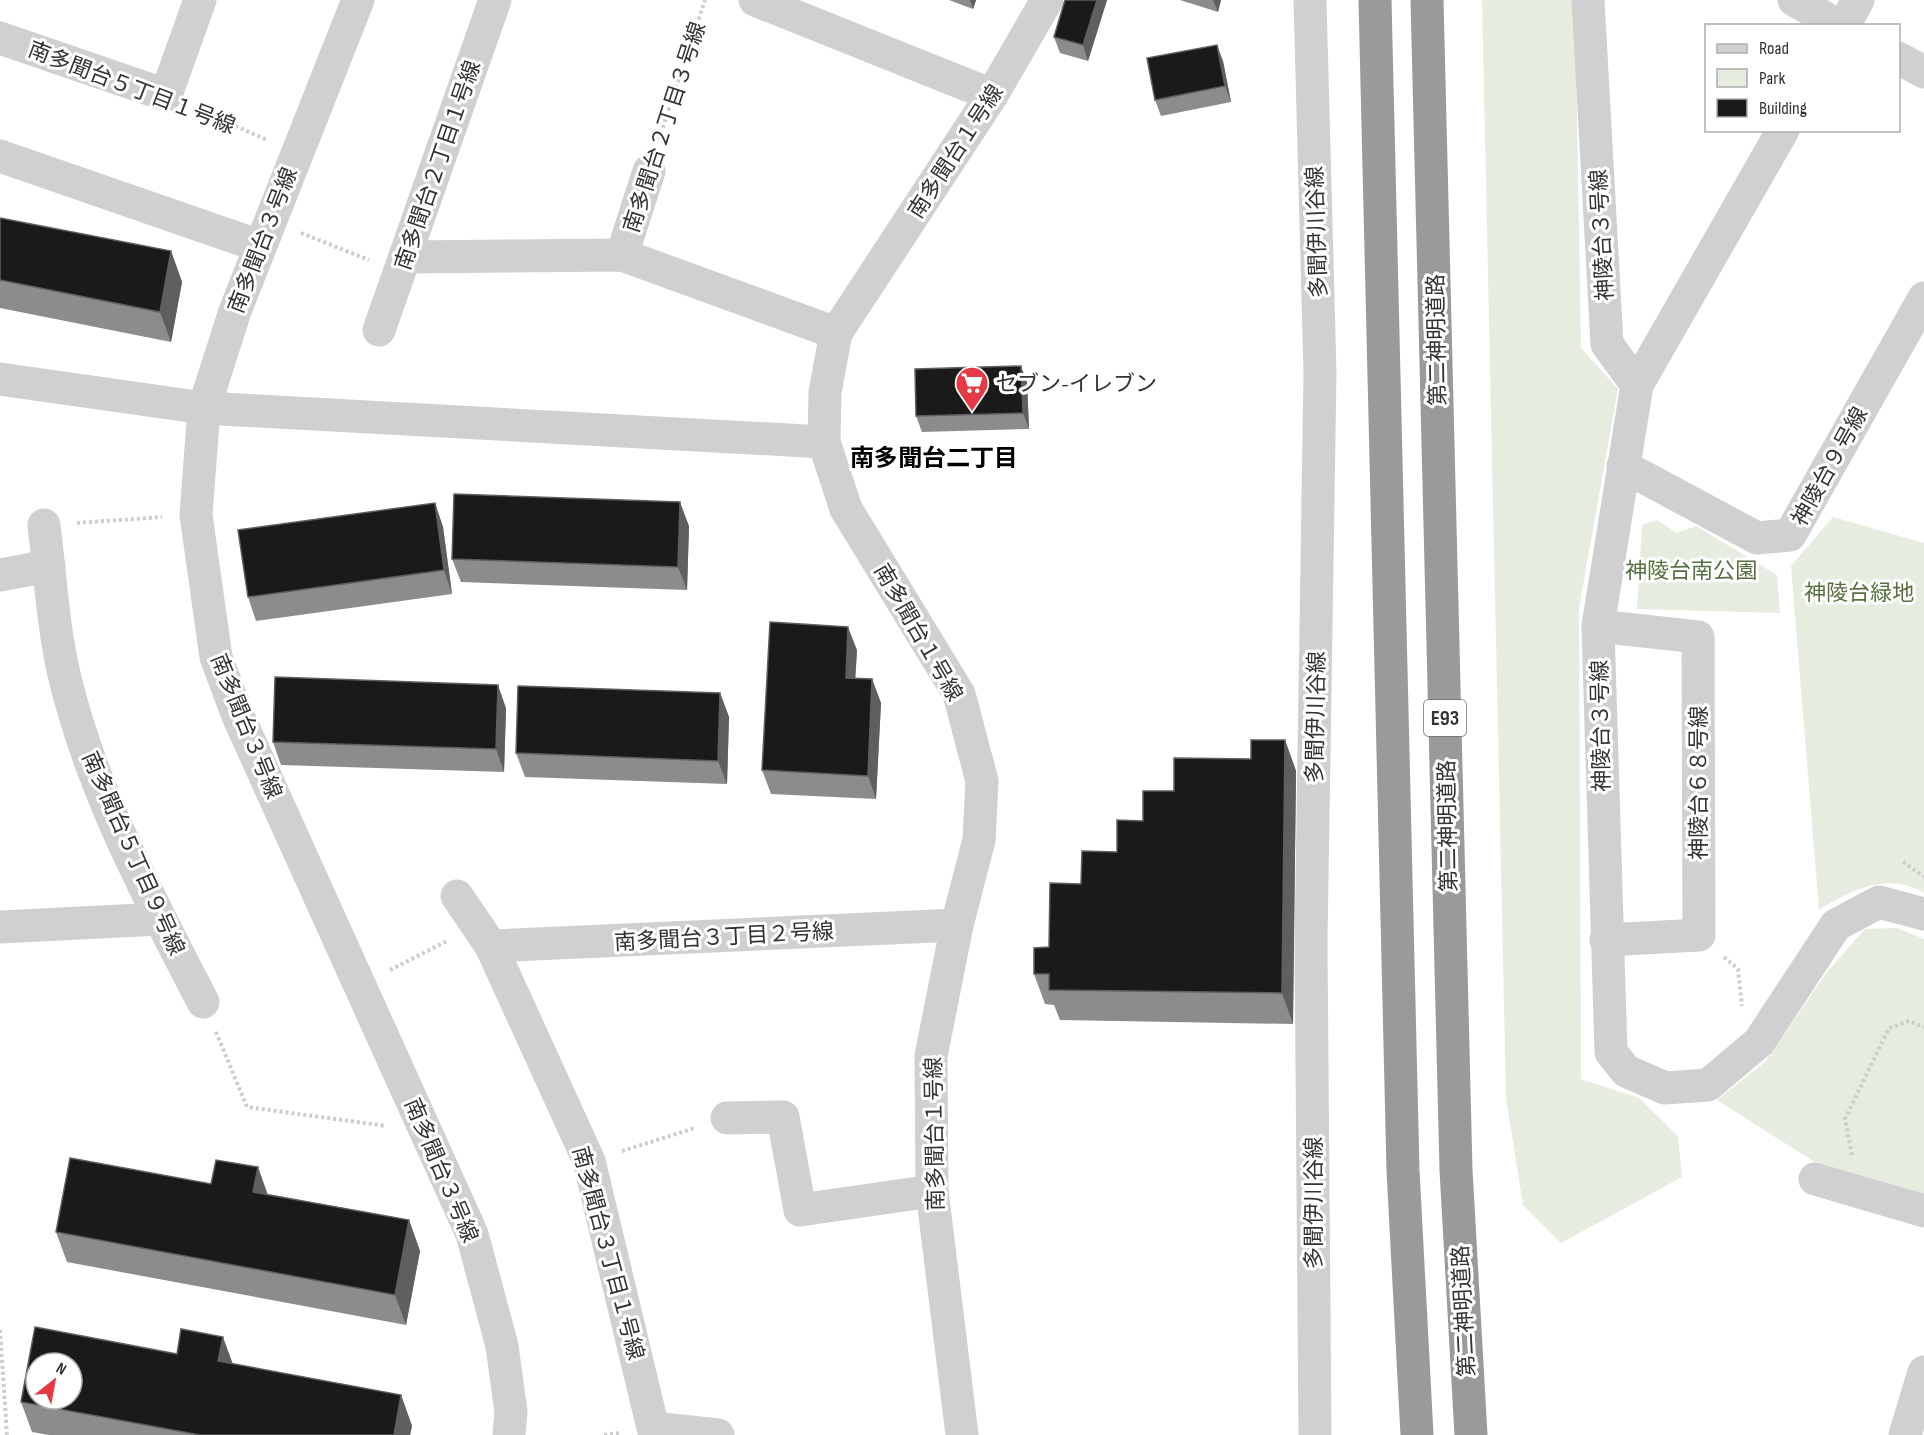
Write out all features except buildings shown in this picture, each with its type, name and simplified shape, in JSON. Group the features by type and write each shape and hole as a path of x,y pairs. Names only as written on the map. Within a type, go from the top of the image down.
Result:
{"highway":[{"name":"E93","path":"1376,0 1403,1170 1417,1435"},
{"name":"第二神明道路","path":"1427,0 1456,1170 1471,1435"}],"street":[{"path":"166,95 200,0"},
{"name":"南多聞台３号線","path":"358,0 265,233 204,408 196,515 216,657 238,716 472,1234 502,1346 511,1412 509,1435"},
{"name":"南多聞台２丁目１号線","path":"379,330 495,0"},
{"path":"755,0 992,95"},
{"name":"南多聞台１号線","path":"962,1435 932,1191 931,1056 957,925 979,840 982,781 959,694 846,508 824,442 825,392 836,333 992,95 1047,0"},
{"name":"多聞伊川谷線","path":"1310,0 1320,373 1311,943 1315,1435"},
{"name":"神陵台３号線","path":"1588,0 1607,344 1637,385 1598,626 1611,1052 1626,1071 1665,1088 1708,1085 1759,1042 1836,925 1879,902 1924,914"},
{"path":"1794,0 1838,24"},
{"path":"1843,24 1858,0"},
{"name":"南多聞台５丁目１号線","path":"0,39 166,95"},
{"path":"1900,59 1924,72"},
{"path":"1637,385 1782,132"},
{"path":"0,156 265,233"},
{"name":"南多聞台２丁目３号線","path":"622,255 649,171"},
{"path":"402,264 622,255 836,333"},
{"name":"神陵台９号線","path":"1623,466 1757,538 1790,535 1924,298"},
{"path":"0,379 204,408 824,442"},
{"name":"南多聞台５丁目９号線","path":"44,525 64,674 96,779 160,919 203,1002"},
{"path":"0,575 49,566"},
{"name":"神陵台６８号線","path":"1598,626 1698,637 1699,935"},
{"name":"南多聞台３丁目１号線","path":"457,896 484,936 589,1161 653,1428 718,1435"},
{"path":"0,927 160,919"},
{"name":"南多聞台３丁目２号線","path":"484,936 957,925"},
{"path":"1606,940 1699,935"},
{"path":"727,1118 783,1117 800,1210 932,1191"},
{"path":"1827,1182 1924,1211"},
{"path":"1905,1435 1924,1372"}],"path":[{"name":"南多聞台２丁目３号線","path":"649,171 705,0"},
{"name":"南多聞台５丁目１号線","path":"166,95 296,152"},
{"path":"265,233 402,264"},
{"path":"44,525 196,515"},
{"path":"1903,862 1924,877"},
{"path":"1699,935 1738,969 1746,1053"},
{"path":"361,985 484,936"},
{"path":"203,1002 247,1107 425,1131"},
{"path":"1827,1182 1852,1155 1845,1119 1889,1028 1909,1022 1924,1027"},
{"path":"589,1161 727,1118"},
{"path":"0,1330 7,1433"}],"green space":[{"path":"1482,0 1575,0 1581,348 1618,389 1579,608 1581,1079 1639,1098 1678,1136 1682,1177 1561,1243 1523,1205 1506,1098"},
{"name":"神陵台緑地","path":"1833,517 1924,543 1924,893 1911,887 1884,883 1857,890 1819,910 1791,566"},
{"name":"神陵台南公園","path":"1657,520 1677,533 1696,526 1777,575 1780,613 1637,609 1642,525"},
{"path":"1897,928 1924,939 1924,1194 1813,1161 1717,1100 1765,1062 1827,972 1865,929"}],"place":[{"name":"セブン-イレブン","path":"972,412"}],"district":[{"name":"南多聞台二丁目","path":"934,458"}]}
